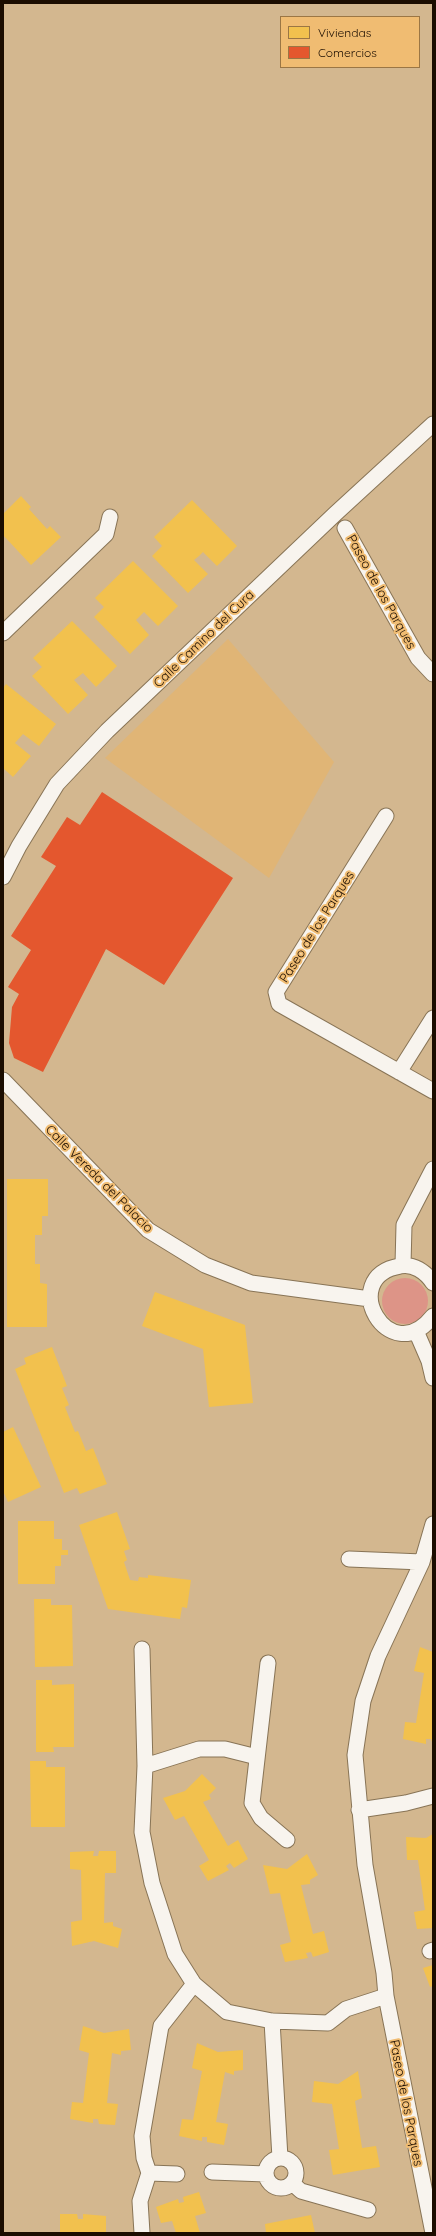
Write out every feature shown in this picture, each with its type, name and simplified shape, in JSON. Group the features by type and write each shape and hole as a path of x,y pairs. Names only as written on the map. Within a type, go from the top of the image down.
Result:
{"street":[{"name":"Calle Camino del Cura","path":"3,877 19,846 58,784 107,731 433,424"},
{"path":"3,633 106,534 110,517"},
{"name":"Paseo de los Parques","path":"345,528 418,658 433,674"},
{"name":"Paseo de los Parques","path":"386,816 276,992 279,1004 433,1091"},
{"path":"399,1072 433,1018"},
{"name":"Calle Vereda del Palacio","path":"3,1080 148,1230 198,1261 251,1283 370,1299"},
{"path":"403,1265 404,1225 433,1169"},
{"path":"433,1283 425,1273 414,1267 403,1265 392,1267 380,1275 371,1288 370,1299 371,1310 376,1319 384,1327 394,1332 405,1333 416,1331 426,1324 433,1316"},
{"path":"416,1331 429,1361 433,1378"},
{"name":"Paseo de los Parques","path":"433,1524 422,1562 378,1656 364,1701 355,1755 365,1865 384,1972 386,1996 433,2233"},
{"path":"349,1559 422,1562"},
{"path":"142,1650 144,1766 142,1832 152,1883 175,1954 194,1984 227,2012 272,2021 328,2023 346,2009 386,1996"},
{"path":"268,1663 252,1803 261,1818 287,1840"},
{"path":"144,1766 200,1749 225,1749 257,1756"},
{"path":"359,1810 406,1803 433,1796"},
{"path":"142,2233 140,2202 149,2173 144,2158 142,2136 161,2026 194,1984"},
{"path":"272,2021 280,2158"},
{"path":"280,2158 290,2161 293,2165 295,2177 292,2182 282,2188 277,2187 268,2180 266,2174 269,2164 280,2158"},
{"path":"212,2172 266,2174"},
{"path":"149,2173 177,2174"},
{"path":"292,2182 301,2191 368,2210"}],"shaded area":[{"path":"228,639 334,762 269,878 105,758"},
{"path":"410,1278 422,1284 427,1292 427,1310 422,1318 414,1323 400,1324 388,1318 383,1310 382,1296 388,1284 396,1279"}],"building: Viviendas":[{"path":"21,496 31,507 29,509 47,529 50,526 61,537 31,565 3,535 3,514"},
{"path":"192,500 237,546 217,566 203,552 194,560 208,574 188,593 152,556 162,546 154,537"},
{"path":"133,561 178,606 158,626 144,612 136,620 149,635 130,654 94,617 104,607 95,598"},
{"path":"72,621 117,666 96,687 83,673 74,680 88,695 68,714 32,676 42,667 33,658"},
{"path":"6,684 56,724 39,746 23,734 15,743 31,756 13,777 3,768 3,688"},
{"path":"7,1179 48,1179 48,1216 42,1216 42,1235 35,1235 35,1264 40,1264 40,1283 47,1284 47,1327 7,1327"},
{"path":"155,1292 245,1325 253,1403 209,1407 203,1349 142,1326"},
{"path":"52,1347 67,1386 62,1388 69,1405 65,1407 75,1432 78,1431 86,1451 93,1448 107,1484 80,1494 77,1488 64,1493 15,1369 26,1364 24,1358"},
{"path":"13,1427 41,1487 8,1502 3,1491 3,1432"},
{"path":"117,1512 130,1549 124,1551 127,1560 124,1562 130,1580 138,1581 139,1577 148,1578 148,1575 191,1580 187,1608 182,1607 180,1619 108,1609 79,1525"},
{"path":"18,1521 54,1521 54,1539 62,1539 62,1550 68,1550 68,1555 61,1555 61,1566 55,1566 55,1584 18,1584"},
{"path":"34,1599 51,1599 51,1605 72,1605 73,1666 35,1667"},
{"path":"420,1647 433,1652 433,1745 431,1739 426,1739 426,1744 403,1739 405,1722 416,1723 424,1673 414,1671"},
{"path":"36,1680 52,1680 52,1685 74,1684 74,1747 53,1747 54,1752 36,1752"},
{"path":"30,1761 46,1761 46,1767 65,1767 65,1827 31,1827"},
{"path":"202,1774 216,1788 209,1795 211,1799 203,1802 228,1846 238,1840 248,1859 234,1868 230,1863 226,1866 229,1870 208,1881 199,1866 209,1860 184,1816 175,1820 163,1798 185,1791"},
{"path":"433,1834 433,1928 417,1929 414,1912 425,1910 418,1860 407,1860 406,1837 426,1838"},
{"path":"94,1851 93,1856 98,1856 99,1851 116,1851 116,1873 105,1873 104,1923 113,1922 113,1926 122,1929 118,1948 94,1941 72,1946 71,1922 82,1920 81,1870 70,1869 70,1852"},
{"path":"307,1854 318,1875 310,1880 310,1884 301,1885 313,1934 324,1931 329,1952 313,1957 311,1952 306,1953 308,1958 285,1962 280,1945 291,1942 280,1893 270,1894 263,1865 287,1869"},
{"path":"433,1965 433,1986 430,1987 423,1968"},
{"path":"83,2026 104,2033 129,2029 131,2050 121,2051 121,2055 112,2053 107,2103 118,2104 115,2125 99,2124 98,2119 93,2119 93,2123 70,2119 72,2102 83,2103 89,2053 79,2050"},
{"path":"197,2043 218,2052 243,2050 243,2070 234,2071 234,2075 225,2072 216,2122 228,2124 224,2145 207,2142 207,2137 202,2137 202,2141 179,2136 182,2119 193,2120 202,2071 192,2068"},
{"path":"358,2071 362,2098 355,2101 362,2148 376,2146 380,2167 333,2175 329,2150 339,2149 332,2104 312,2102 314,2081 338,2084"},
{"path":"199,2192 206,2213 195,2216 200,2233 176,2233 172,2221 161,2223 156,2207 178,2199 179,2203 184,2202 183,2197"},
{"path":"60,2214 77,2214 78,2219 83,2219 83,2214 106,2216 106,2233 60,2233"},
{"path":"311,2215 315,2233 266,2233 265,2224"}],"building: Comercios":[{"path":"102,792 233,878 164,985 106,949 43,1072 14,1058 9,1043 12,1007 19,994 8,987 31,950 11,936 56,866 41,857 67,817 80,825"}]}
